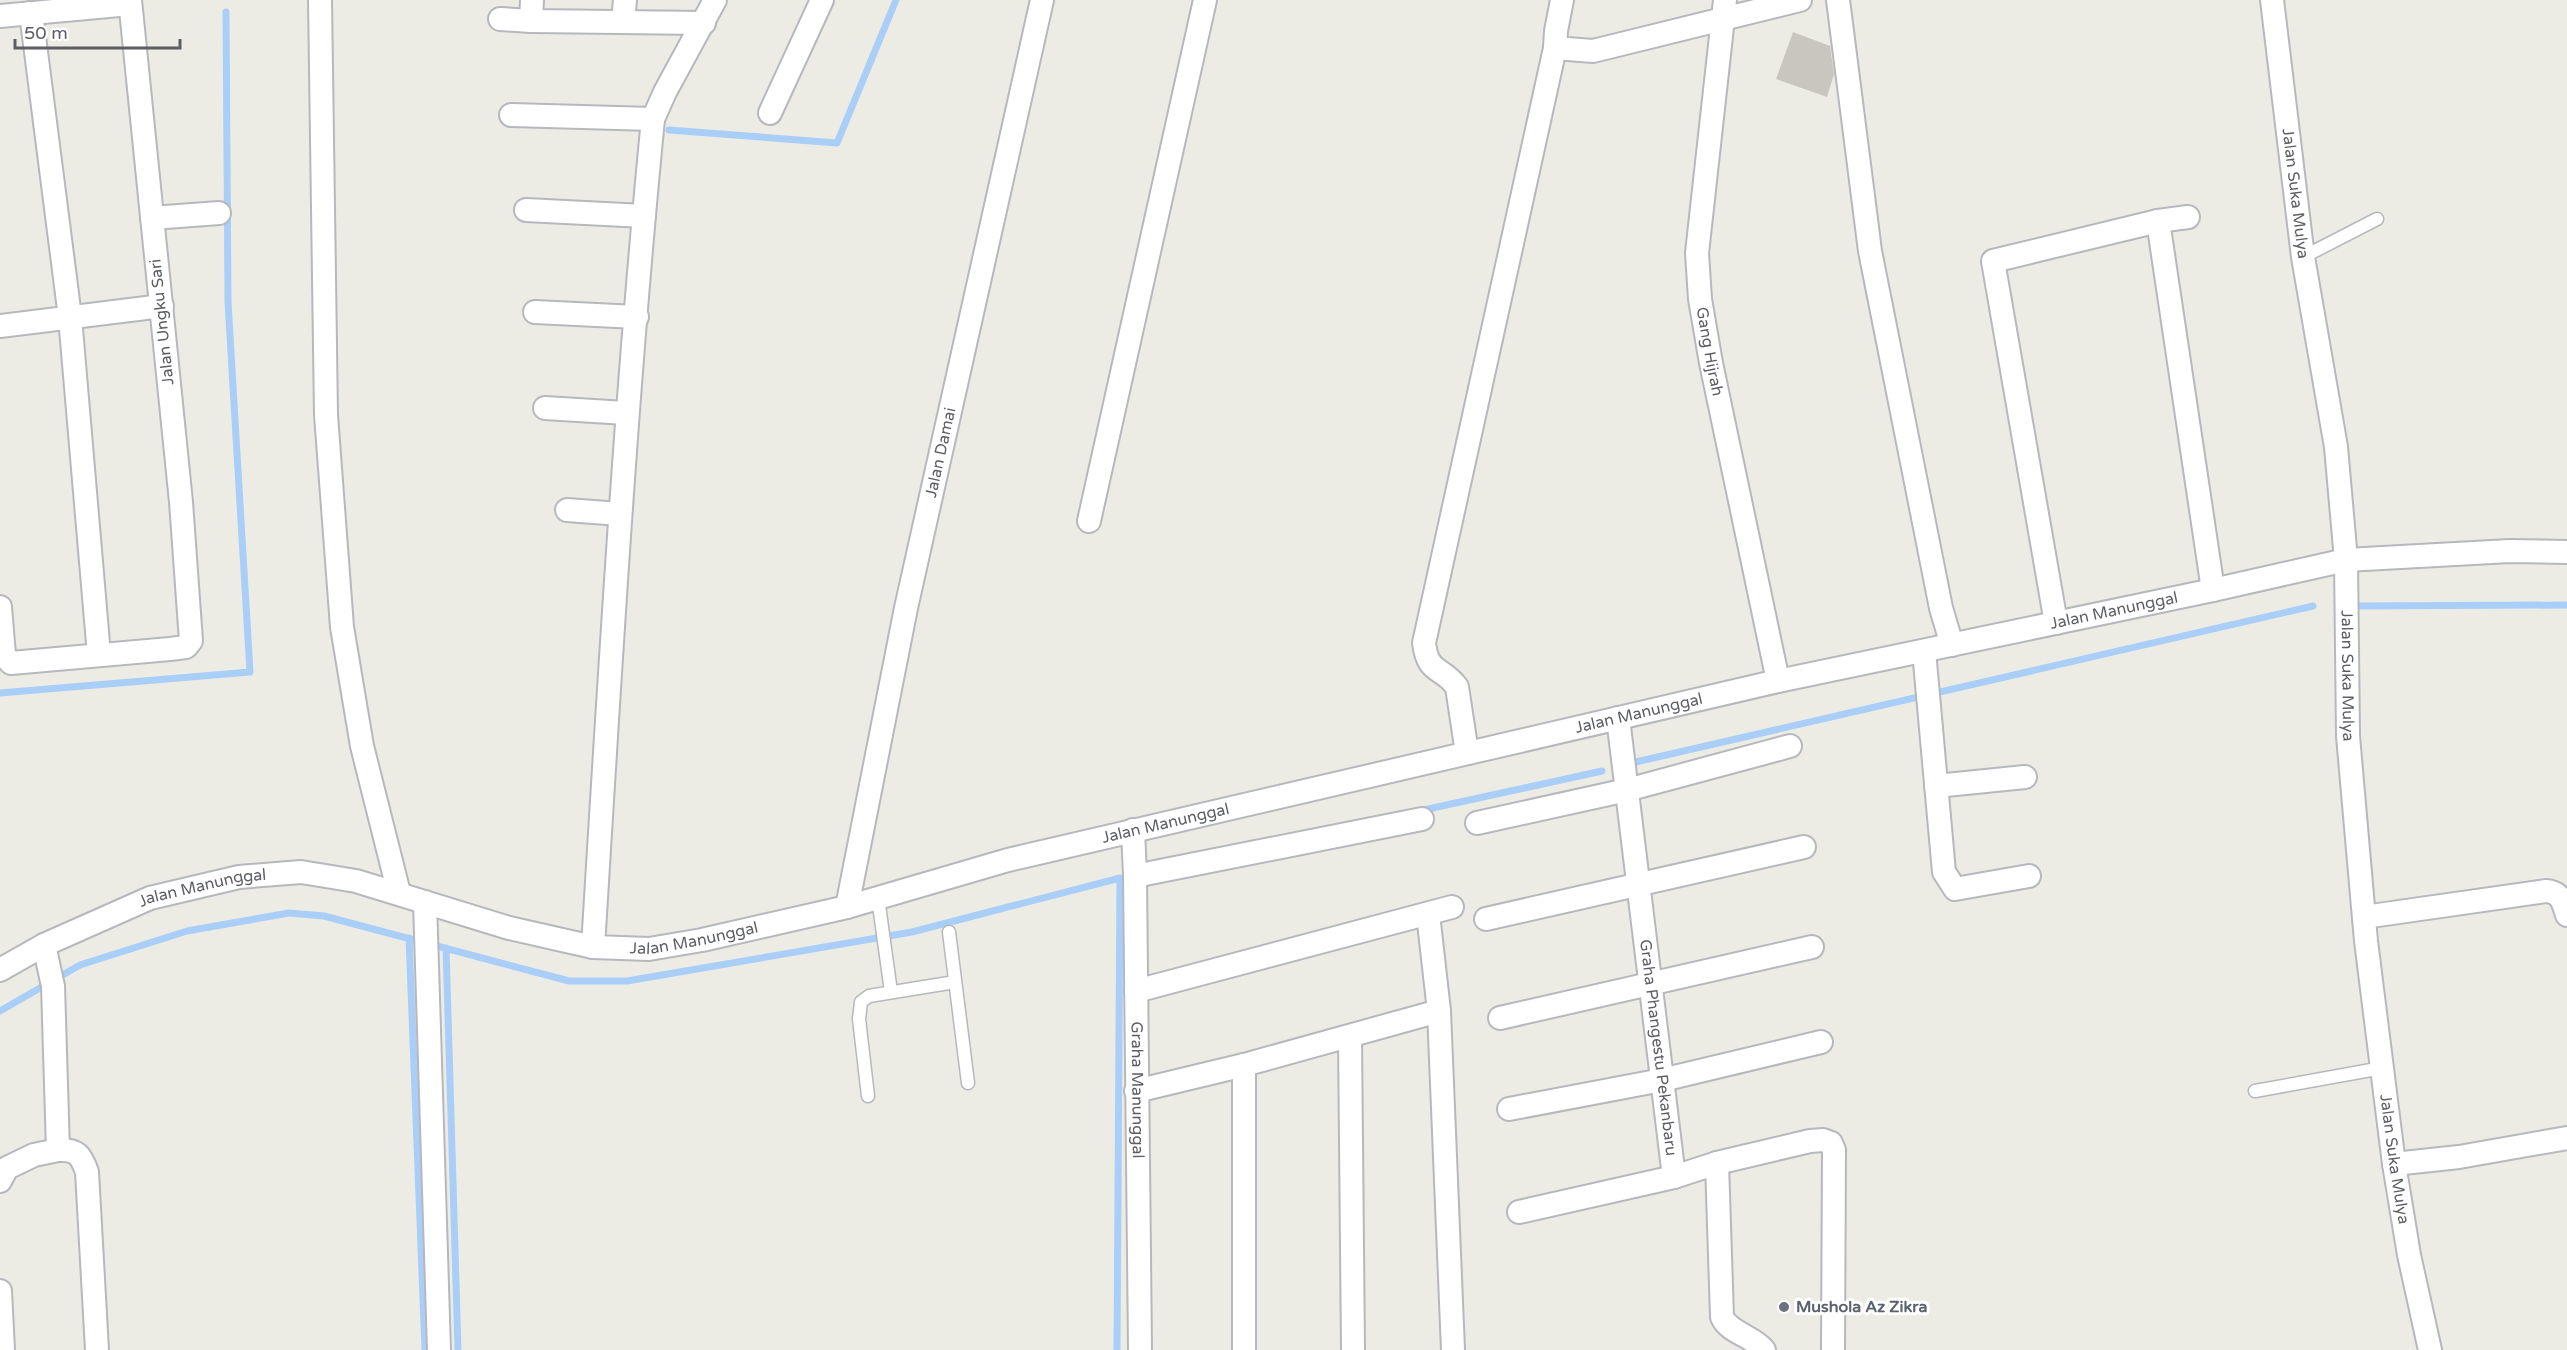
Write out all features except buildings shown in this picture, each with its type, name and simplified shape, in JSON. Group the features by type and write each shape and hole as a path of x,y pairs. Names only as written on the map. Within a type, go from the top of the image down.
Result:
{"street":[{"path":"320,0 326,415 342,627 362,746 399,893"},
{"path":"593,947 626,413 637,317 653,119 665,92 715,0"},
{"path":"770,113 822,0"},
{"name":"Jalan Damai","path":"847,907 906,608 1042,0"},
{"path":"1089,521 1204,0"},
{"path":"1467,753 1456,687 1452,681 1429,664 1424,644 1555,48 1562,0"},
{"path":"1555,48 1593,51 1723,9 1800,0"},
{"path":"1838,0 1870,251 1941,608 1952,645"},
{"name":"Jalan Suka Mulya","path":"2272,0 2303,257 2336,447 2346,567 2348,736 2364,917 2394,1164 2409,1255 2430,1350"},
{"path":"0,16 130,2"},
{"name":"Jalan Ungku Sari","path":"99,655 170,649 190,644 192,635 182,502 130,2"},
{"name":"Gang Hijrah","path":"1723,9 1697,253 1700,299 1711,363 1778,681"},
{"path":"500,19 531,10 624,11 704,23"},
{"path":"0,607 4,655 10,663 99,655 70,317 31,14"},
{"path":"511,115 653,119"},
{"path":"526,210 644,216"},
{"path":"152,218 219,213"},
{"path":"2056,623 1993,261 2158,221 2188,217"},
{"path":"2158,221 2213,590"},
{"path":"0,326 162,306"},
{"path":"535,312 637,317"},
{"path":"545,408 626,413"},
{"path":"567,510 620,514"},
{"name":"Jalan Manunggal","path":"0,970 46,950 150,898 239,877 301,872 356,881 399,893 425,906 593,947 658,948 878,902 1008,860 1133,833 1778,681 2213,590 2346,567 2510,551 2567,552"},
{"path":"1924,651 1944,872 1955,889 2029,876"},
{"name":"Graha Phangestu Pekanbaru","path":"1618,718 1674,1177 1717,1163 1810,1141 1822,1140 1831,1143 1833,1150 1833,1350"},
{"path":"1477,823 1790,746"},
{"path":"1936,786 2025,777"},
{"path":"1135,876 1422,819"},
{"name":"Graha Manunggal","path":"1133,833 1140,1350"},
{"path":"1486,919 1803,847"},
{"path":"2364,917 2546,891 2553,891 2562,899 2567,915"},
{"path":"425,906 439,1350"},
{"path":"1136,991 1452,907"},
{"path":"1428,914 1439,1011 1453,1350"},
{"path":"1500,1018 1812,947"},
{"path":"46,950 53,986 58,1150"},
{"path":"1136,1091 1244,1065 1439,1011"},
{"path":"1350,1037 1353,1350"},
{"path":"1509,1109 1662,1080 1821,1042"},
{"path":"1244,1065 1244,1350"},
{"path":"2394,1164 2459,1157 2567,1138"},
{"path":"0,1181 7,1168 34,1155 71,1149 81,1155 87,1172 97,1350"},
{"path":"1717,1163 1722,1317 1729,1326 1757,1341 1764,1350"},
{"path":"1519,1212 1674,1177"},
{"path":"0,1291 3,1350"}],"lane":[{"path":"2303,257 2377,219"},
{"path":"878,902 891,992"},
{"path":"949,932 968,1083"},
{"path":"868,1096 859,1011 861,1002 869,996 956,982"},
{"path":"2255,1091 2382,1068"}],"waterway":[{"path":"669,130 837,143 896,0"},
{"path":"0,693 250,672 228,302 226,12"},
{"path":"2355,606 2567,605"},
{"path":"1636,762 2313,606"},
{"path":"1419,811 1602,771"},
{"path":"0,1011 80,965 187,931 289,913 324,916 569,981 627,981 912,932 1120,878 1117,1350"},
{"path":"409,938 425,1350"},
{"path":"446,948 458,1350"}],"place":[{"name":"Mushola Az Zikra","path":"1784,1307"}]}
